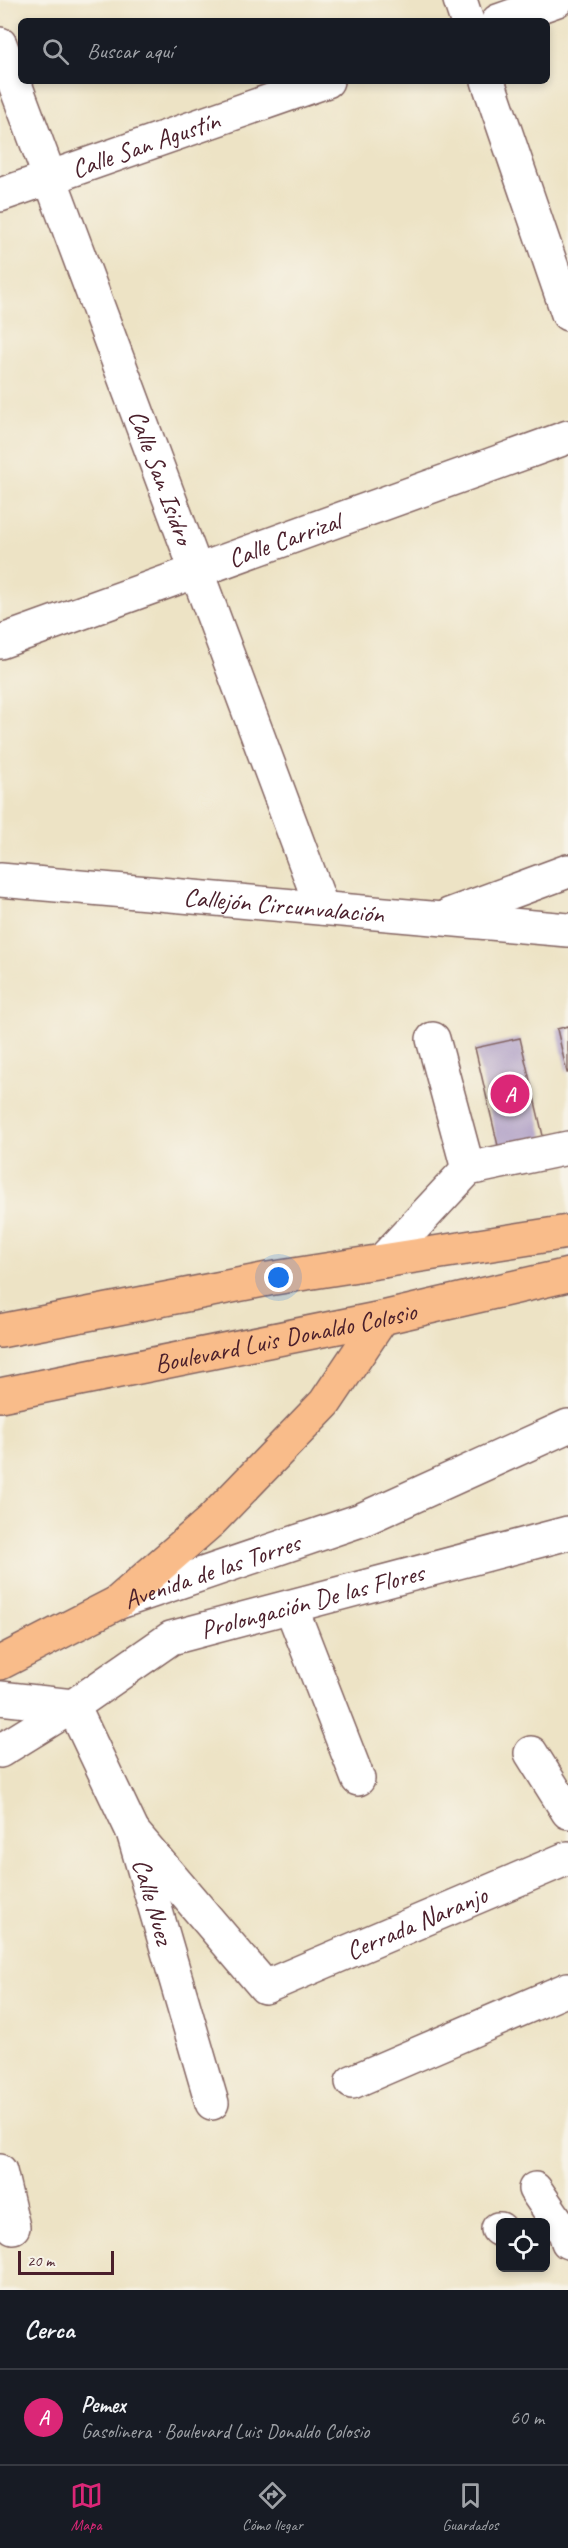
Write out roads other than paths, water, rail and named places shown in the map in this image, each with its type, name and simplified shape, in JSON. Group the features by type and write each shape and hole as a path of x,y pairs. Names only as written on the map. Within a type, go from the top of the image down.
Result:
{"main road":[{"name":"Boulevard Luis Donaldo Colosio","path":"0,1332 268,1279 568,1232"},
{"name":"Boulevard Luis Donaldo Colosio","path":"0,1395 382,1318 568,1275"},
{"name":"Avenida de las Torres","path":"117,1603 212,1521 325,1403 382,1318"},
{"path":"0,1663 117,1603"}],"street":[{"path":"460,0 466,18"},
{"path":"506,18 557,0"},
{"name":"Calle San Isidro","path":"0,44 48,178 322,908"},
{"name":"Calle San Agustín","path":"0,195 318,84"},
{"path":"489,84 568,314"},
{"name":"Calle Carrizal","path":"0,642 568,437"},
{"path":"441,917 568,871"},
{"name":"Callejón Circunvalación","path":"0,880 441,917 568,930"},
{"path":"434,1039 468,1169"},
{"path":"382,1261 468,1169 568,1148"},
{"name":"Avenida de las Torres","path":"117,1603 361,1520 568,1426"},
{"name":"Prolongación De las Flores","path":"0,1750 74,1706 171,1638 568,1533"},
{"path":"291,1606 358,1779"},
{"path":"0,1698 74,1706"},
{"name":"Calle Nuez","path":"74,1706 133,1832 212,2103"},
{"path":"531,1753 568,1812"},
{"name":"Cerrada Naranjo","path":"133,1832 265,1987 568,1858"},
{"path":"352,2082 568,1989"},
{"path":"0,2171 13,2228"},
{"path":"535,2189 560,2236"}],"place":[{"name":"Pemex","path":"510,1094"}]}
